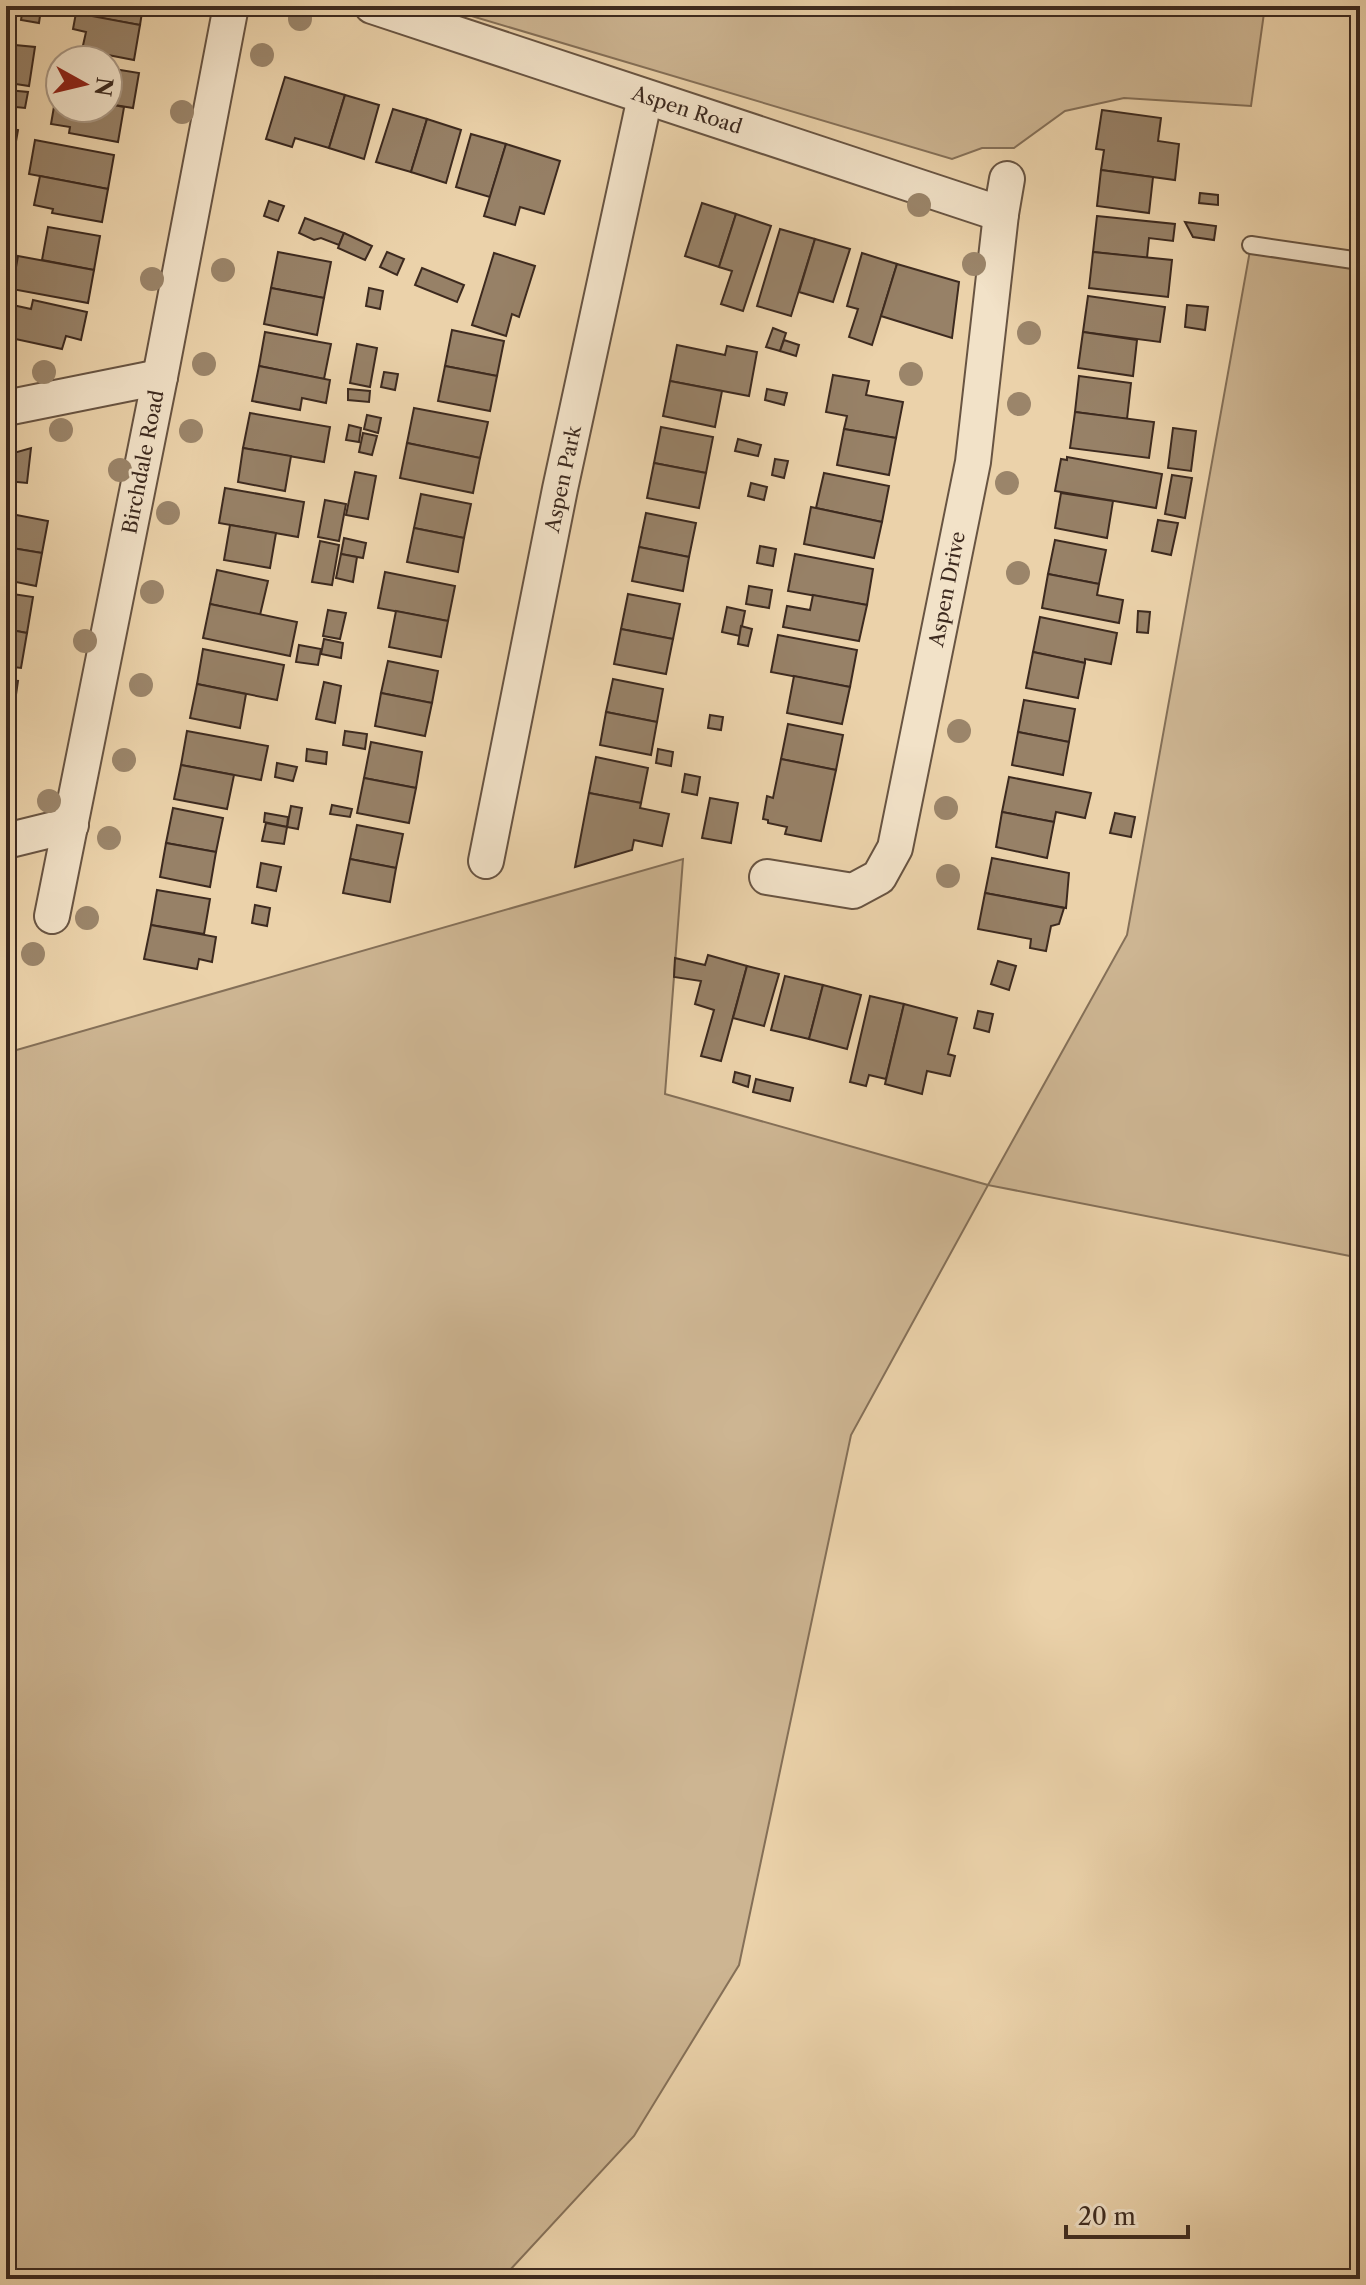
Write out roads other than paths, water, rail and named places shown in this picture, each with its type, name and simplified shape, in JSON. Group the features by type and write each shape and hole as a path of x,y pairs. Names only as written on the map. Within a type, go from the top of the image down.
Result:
{"street":[{"name":"Birchdale Road","path":"52,916 231,6"},
{"name":"Aspen Road","path":"372,6 1001,214"},
{"name":"Aspen Park","path":"486,861 560,489 645,97"},
{"name":"Aspen Drive","path":"767,877 853,891 879,877 895,848 973,462 1007,179"},
{"path":"6,408 160,377"},
{"path":"6,841 71,825"}],"lane":[{"path":"1251,245 1360,261"}]}
